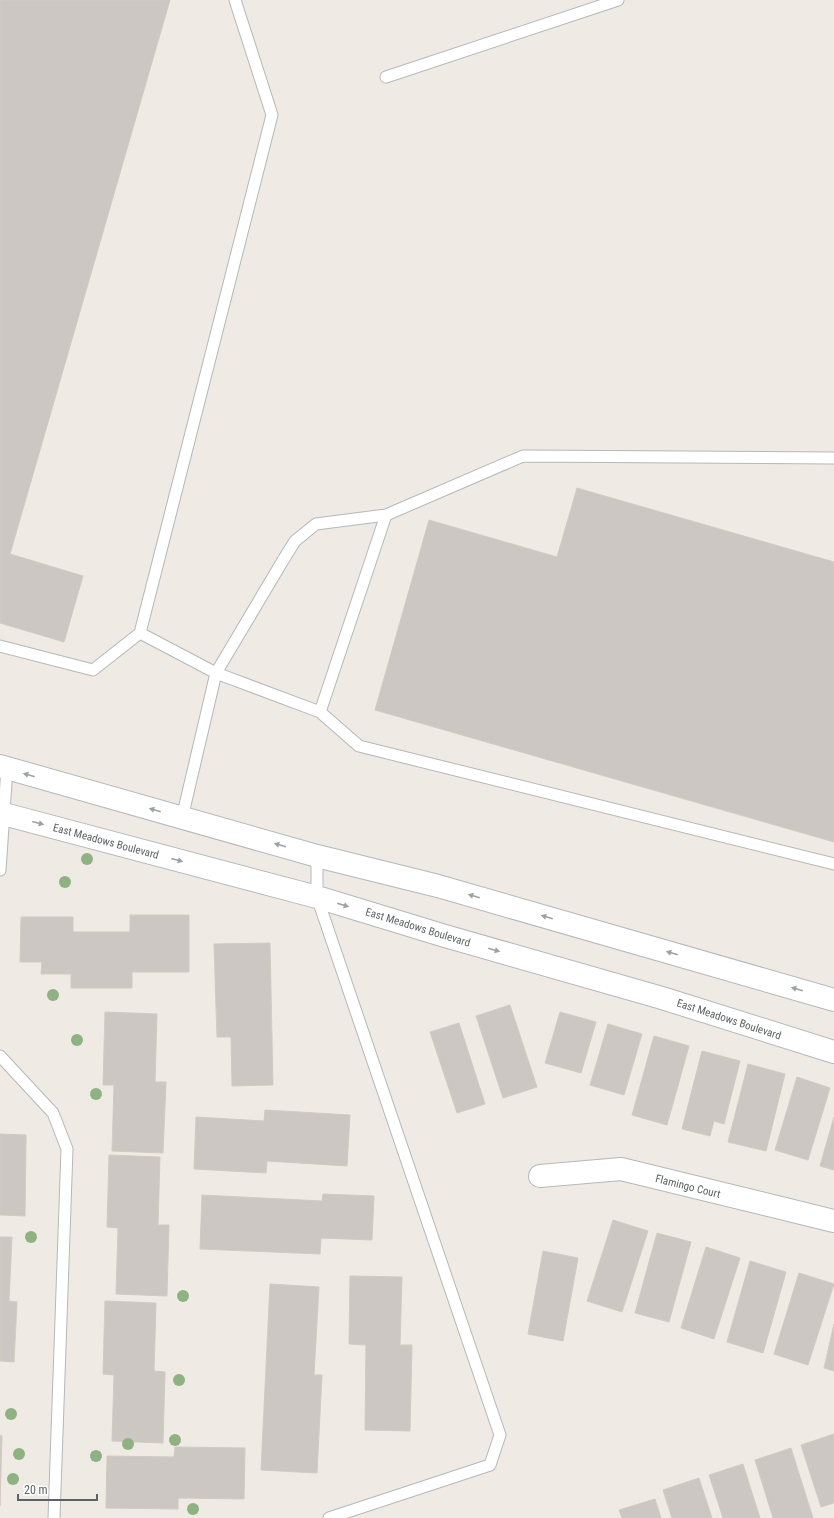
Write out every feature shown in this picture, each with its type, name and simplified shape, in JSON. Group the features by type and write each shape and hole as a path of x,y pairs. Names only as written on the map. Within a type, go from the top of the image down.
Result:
{"street":[{"path":"3,767 317,856 438,886 834,1000"},
{"name":"East Meadows Boulevard","path":"2,813 317,897 445,936 662,998 834,1052"},
{"name":"Flamingo Court","path":"540,1176 622,1169 834,1221"}],"lane":[{"path":"0,646 93,670 140,633 272,115 235,0"},
{"path":"386,77 618,0"},
{"path":"182,818 216,673 295,541 316,524 386,515 523,456 834,458"},
{"path":"320,712 386,515"},
{"path":"140,633 216,673 320,712 359,746 834,864"},
{"path":"0,870 3,767"},
{"path":"317,856 317,897 500,1435 490,1465 329,1518"},
{"path":"0,1056 53,1113 67,1149 54,1518"}],"building":[{"path":"0,0 170,0 10,554 83,576 64,642 0,623"},
{"path":"577,488 834,562 834,842 375,710 429,520 557,557"},
{"path":"130,915 189,915 189,972 132,972 132,988 71,988 71,974 41,974 42,962 20,962 21,917 73,917 73,932 130,932"},
{"path":"270,943 273,1085 232,1086 231,1037 217,1037 214,944"},
{"path":"510,1005 537,1087 503,1098 476,1016"},
{"path":"105,1012 157,1014 155,1082 166,1082 163,1153 112,1151 114,1085 103,1085"},
{"path":"560,1012 596,1022 581,1073 545,1063"},
{"path":"459,1023 485,1104 457,1113 430,1032"},
{"path":"608,1024 642,1034 624,1095 590,1085"},
{"path":"654,1036 689,1046 667,1125 632,1115"},
{"path":"702,1051 740,1061 724,1124 714,1121 710,1136 682,1129"},
{"path":"748,1064 785,1074 766,1151 728,1142"},
{"path":"797,1077 830,1088 808,1160 775,1150"},
{"path":"265,1110 350,1115 347,1166 267,1161 266,1173 194,1169 196,1117 264,1121"},
{"path":"834,1117 834,1170 820,1166"},
{"path":"0,1134 26,1135 25,1216 0,1215"},
{"path":"109,1155 160,1157 158,1225 169,1225 167,1296 116,1294 118,1228 107,1227"},
{"path":"323,1194 374,1196 372,1240 321,1238 320,1254 200,1249 202,1195 322,1201"},
{"path":"613,1220 648,1231 622,1312 587,1301"},
{"path":"657,1233 691,1242 669,1322 635,1313"},
{"path":"0,1237 12,1237 9,1301 17,1302 14,1362 0,1361"},
{"path":"706,1247 740,1258 714,1339 681,1328"},
{"path":"543,1251 578,1258 563,1341 528,1334"},
{"path":"750,1261 786,1272 763,1353 727,1342"},
{"path":"799,1273 834,1284 808,1365 774,1354"},
{"path":"350,1276 402,1277 400,1345 412,1345 410,1431 365,1430 366,1345 349,1344"},
{"path":"270,1284 319,1287 314,1375 322,1375 317,1473 261,1470"},
{"path":"105,1301 156,1303 154,1371 165,1372 163,1443 112,1441 114,1375 103,1374"},
{"path":"834,1324 834,1371 824,1368"},
{"path":"834,1434 834,1503 821,1507 801,1445"},
{"path":"0,1435 2,1436 0,1506"},
{"path":"175,1447 245,1448 244,1499 178,1498 178,1509 106,1508 107,1456 174,1457"},
{"path":"791,1448 813,1518 773,1518 755,1460"},
{"path":"743,1464 760,1518 723,1518 709,1475"},
{"path":"699,1478 712,1518 672,1518 663,1490"},
{"path":"655,1499 661,1518 622,1518 619,1510"}]}
